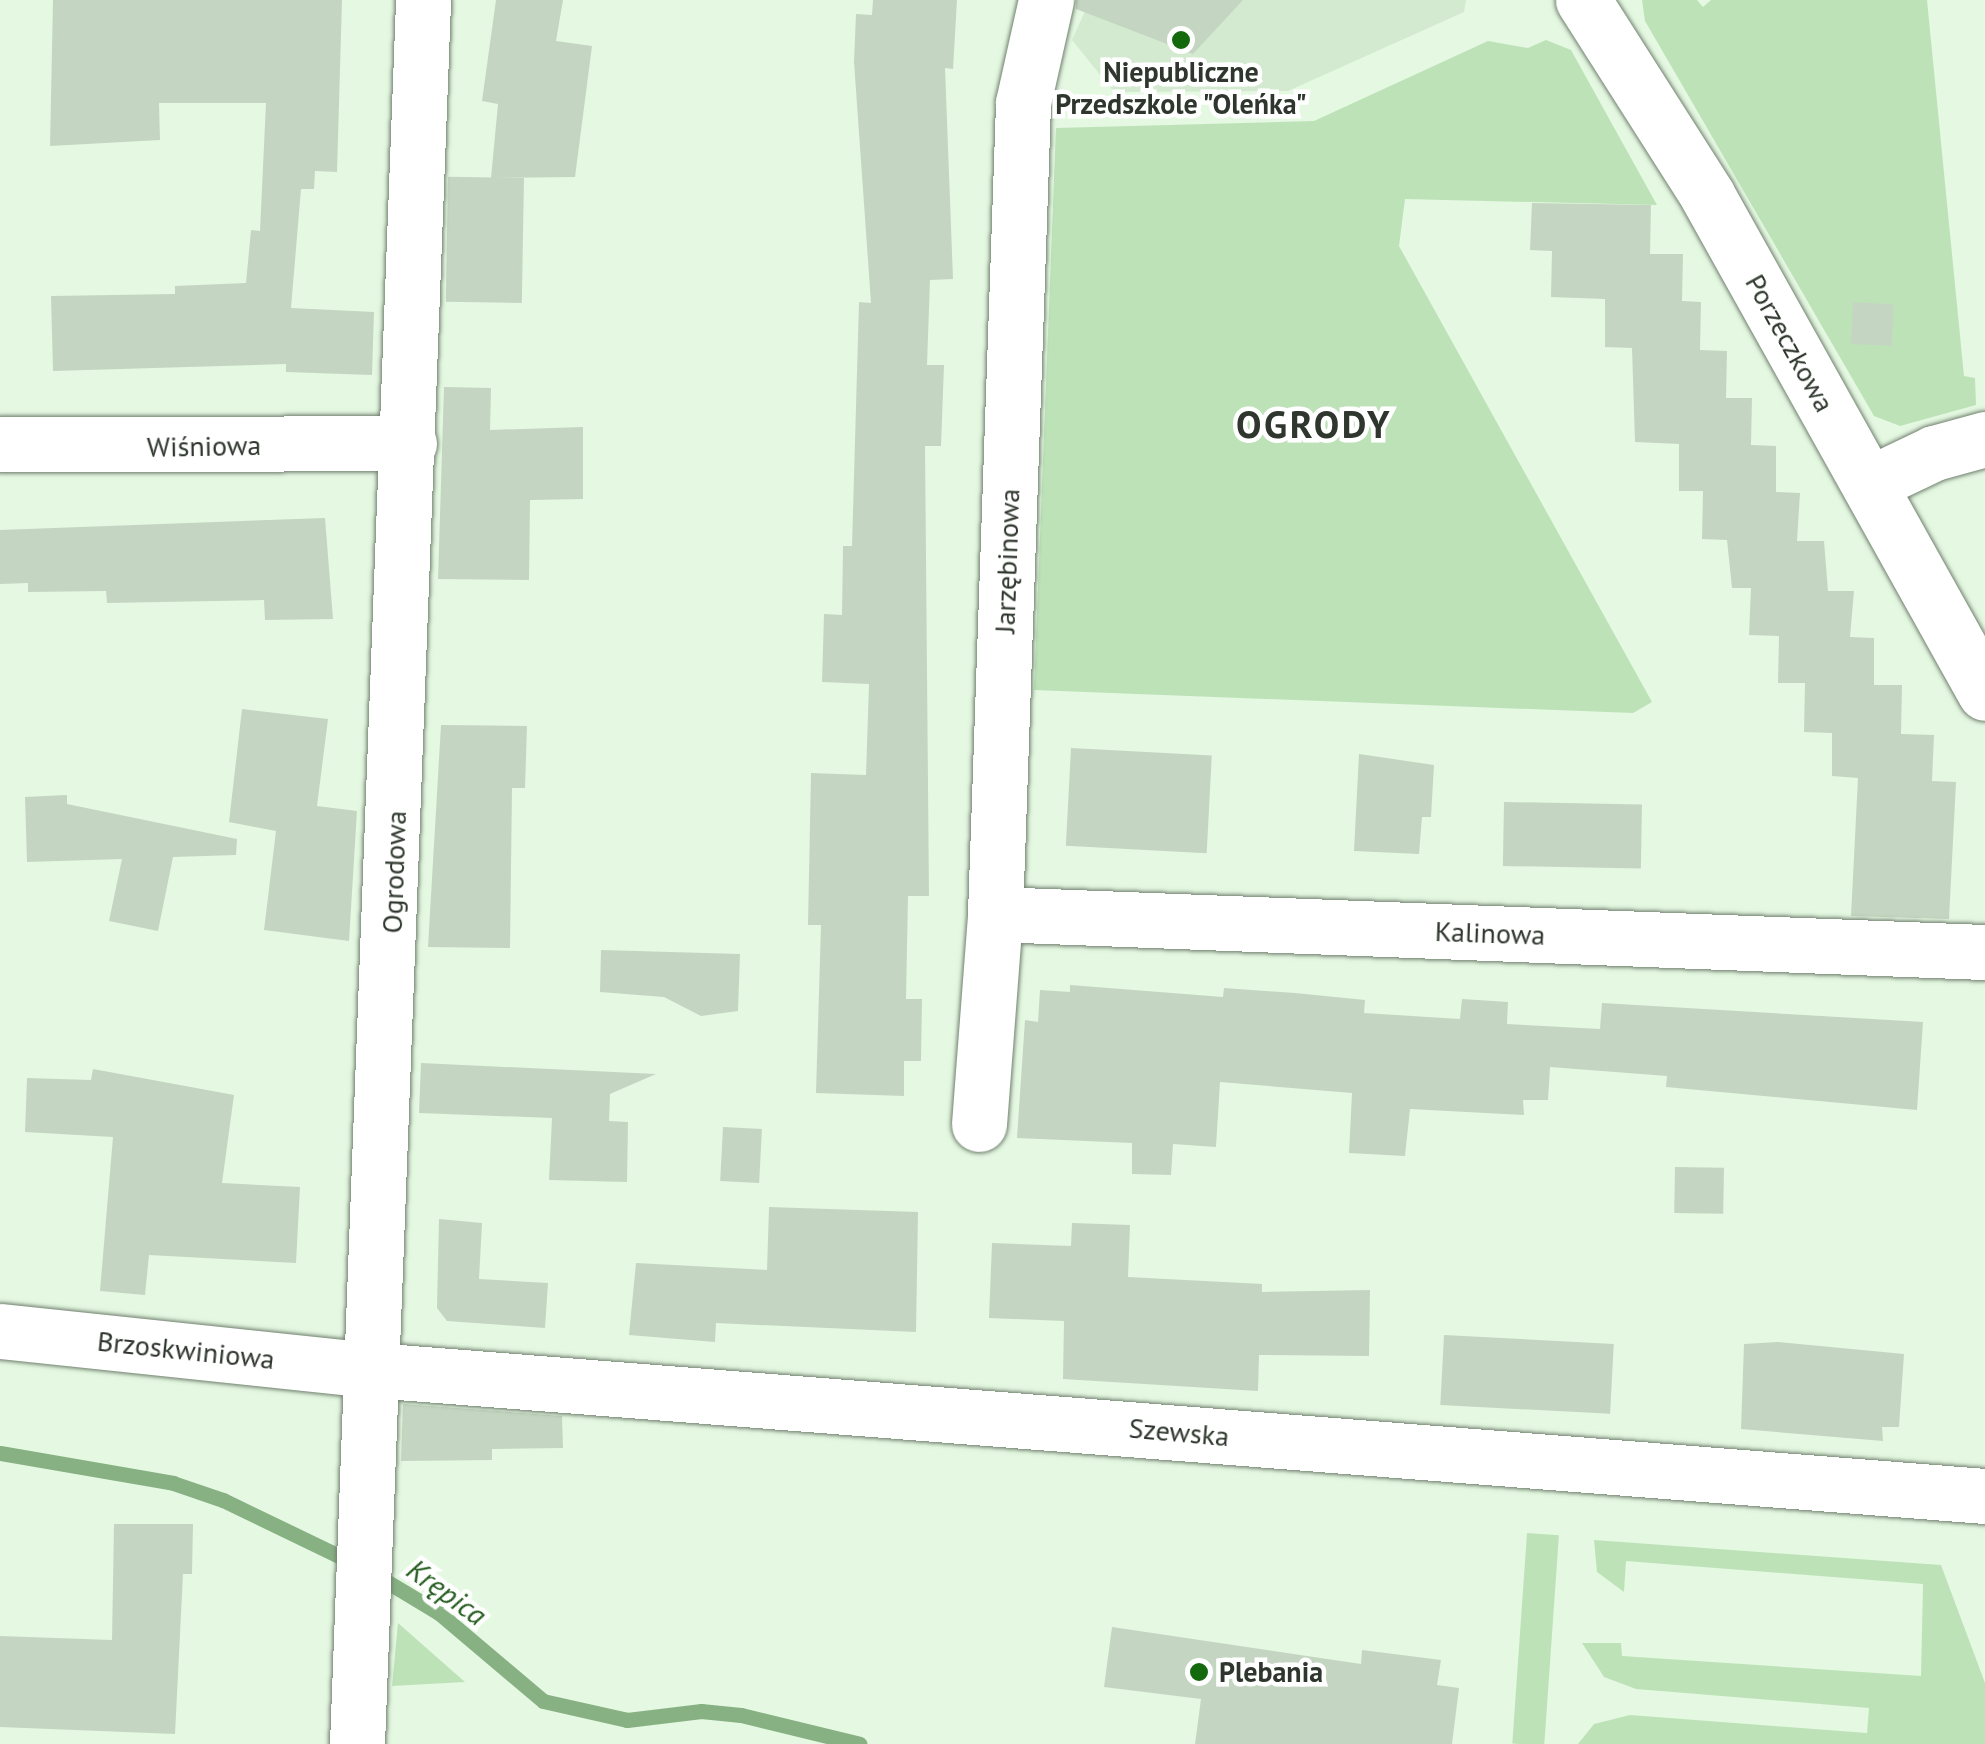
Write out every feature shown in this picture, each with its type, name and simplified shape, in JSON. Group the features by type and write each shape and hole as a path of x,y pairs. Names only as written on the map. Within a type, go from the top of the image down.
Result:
{"street":[{"name":"Ogrodowa","path":"357,1744 423,0"},
{"name":"Jarzębinowa","path":"979,1124 994,914 1024,103 1046,0"},
{"name":"Porzeczkowa","path":"1583,0 1708,195 1985,693"},
{"path":"1870,484 1934,453 1985,439"},
{"name":"Wiśniowa","path":"0,444 408,443"},
{"name":"Kalinowa","path":"994,914 1985,952"},
{"name":"Brzoskwiniowa","path":"0,1331 373,1370"},
{"name":"Szewska","path":"373,1370 1985,1496"}],"shaded area":[{"path":"1090,0 1466,0 1464,12 1288,91 1114,92 1072,40"},
{"path":"1642,0 1697,0 1703,7 1711,0 1927,0 1964,376 1975,378 1976,405 1900,426 1874,416 1645,21"},
{"path":"1546,40 1571,50 1657,205 1405,199 1399,246 1652,702 1633,713 1034,690 1056,128 1314,121 1488,41 1528,48"},
{"path":"1527,1533 1559,1535 1544,1744 1512,1743"},
{"path":"1594,1540 1941,1565 1985,1683 1985,1744 1578,1744 1594,1724 1630,1715 1867,1733 1869,1708 1636,1689 1604,1677 1582,1643 1621,1643 1622,1656 1921,1676 1923,1584 1626,1561 1624,1592 1597,1572"},
{"path":"398,1623 465,1682 392,1686"}],"building":[{"path":"53,0 342,0 337,172 315,171 314,189 301,189 291,308 374,312 372,375 286,372 286,364 53,371 51,296 175,294 175,286 246,283 251,230 260,231 266,103 159,103 160,140 50,146"},
{"path":"496,0 563,0 556,41 592,46 575,177 491,178 498,104 482,101"},
{"path":"873,0 957,0 953,69 945,68 953,279 930,280 927,365 944,365 941,446 925,446 929,896 908,896 906,999 922,999 921,1061 904,1061 904,1096 816,1093 821,925 808,925 811,773 866,775 869,684 822,682 824,614 842,615 843,546 852,546 859,302 871,303 854,62 856,14 872,15"},
{"name":"Niepubliczne Przedszkole \"Oleńka\"","path":"1076,0 1243,0 1193,54 1076,9"},
{"path":"448,177 524,178 522,303 446,302"},
{"path":"1532,203 1651,205 1650,254 1683,254 1682,301 1701,302 1700,350 1727,351 1726,398 1752,398 1751,445 1776,446 1776,492 1800,493 1797,541 1824,541 1828,591 1854,591 1850,637 1874,638 1874,685 1902,685 1901,734 1934,735 1932,781 1956,782 1949,919 1851,916 1858,778 1832,776 1832,733 1804,732 1805,683 1778,683 1779,636 1749,635 1751,588 1732,588 1727,540 1702,539 1703,491 1679,491 1679,444 1635,442 1632,348 1605,347 1605,299 1551,297 1552,251 1530,250"},
{"path":"1853,302 1894,304 1892,346 1851,344"},
{"path":"444,387 491,388 490,430 583,427 583,499 530,500 529,580 438,579"},
{"path":"325,518 333,619 265,620 264,600 107,603 106,591 28,592 28,583 0,584 0,530"},
{"path":"242,709 328,719 317,806 357,811 349,941 264,930 276,831 229,822"},
{"path":"441,725 527,726 525,788 512,788 510,948 428,947"},
{"path":"1071,748 1212,755 1207,853 1066,846"},
{"path":"1359,754 1434,765 1431,817 1422,817 1419,854 1354,851"},
{"path":"67,795 67,804 237,839 236,855 173,857 158,931 109,921 122,859 27,862 25,797"},
{"path":"1504,802 1642,804 1641,868 1503,866"},
{"path":"601,950 740,954 738,1011 701,1016 664,997 600,992"},
{"path":"1070,985 1223,997 1224,988 1295,993 1365,1000 1364,1013 1460,1019 1462,999 1508,1002 1507,1024 1600,1029 1602,1003 1923,1022 1917,1110 1666,1087 1667,1076 1550,1067 1548,1100 1523,1100 1524,1115 1410,1109 1405,1156 1349,1153 1352,1093 1220,1082 1216,1147 1173,1144 1171,1175 1132,1174 1132,1143 1017,1138 1025,1020 1038,1022 1040,990 1070,992"},
{"path":"421,1063 656,1074 610,1094 609,1121 628,1122 627,1182 549,1180 552,1118 419,1113"},
{"path":"93,1069 234,1095 222,1183 300,1187 296,1263 149,1255 145,1295 100,1291 113,1137 25,1132 27,1078 91,1080"},
{"path":"723,1127 762,1129 759,1183 720,1181"},
{"path":"1675,1167 1724,1168 1723,1214 1674,1213"},
{"path":"769,1207 918,1212 916,1332 716,1323 715,1342 629,1335 636,1263 767,1270"},
{"path":"439,1219 482,1223 479,1279 548,1283 545,1328 447,1321 437,1308"},
{"path":"1072,1223 1130,1225 1128,1277 1262,1284 1262,1292 1370,1290 1369,1356 1259,1355 1258,1391 1063,1379 1064,1321 989,1318 992,1243 1071,1246"},
{"path":"1444,1335 1614,1344 1610,1414 1440,1405"},
{"path":"1778,1342 1904,1354 1899,1427 1882,1427 1883,1441 1741,1429 1744,1344"},
{"path":"403,1404 562,1416 563,1448 492,1449 492,1460 401,1461"},
{"path":"114,1524 193,1524 192,1574 183,1574 175,1734 0,1727 0,1636 112,1640"},
{"path":"1112,1627 1361,1664 1362,1650 1441,1660 1437,1685 1459,1688 1452,1744 1195,1744 1201,1699 1104,1687"}],"waterway":[{"name":"Krępica","path":"0,1453 173,1483 223,1500 351,1562"},
{"name":"Krępica","path":"376,1575 439,1613 543,1701 627,1720 701,1711 741,1715 860,1744"}],"place":[{"name":"Niepubliczne Przedszkole \"Oleńka\"","path":"1181,40"},
{"name":"Plebania","path":"1199,1672"}],"district":[{"name":"OGRODY","path":"1314,424"}]}
